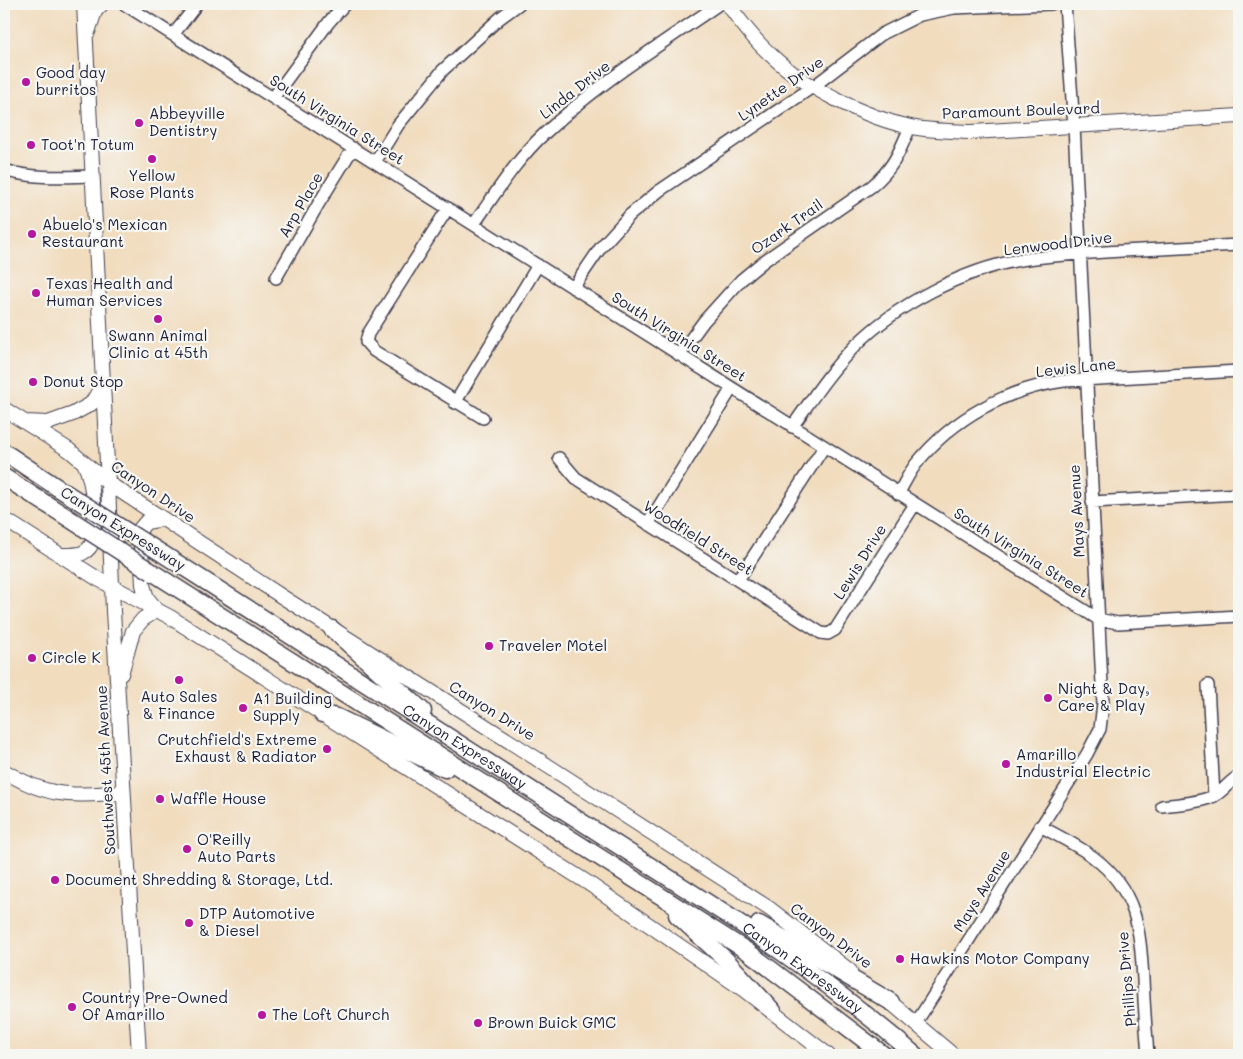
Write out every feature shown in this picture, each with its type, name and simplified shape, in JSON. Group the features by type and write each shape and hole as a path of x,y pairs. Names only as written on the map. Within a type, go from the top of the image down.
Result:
{"highway":[{"name":"Canyon Expressway","path":"4,452 741,924 818,977 915,1055"},
{"name":"Canyon Expressway","path":"4,477 747,951 884,1055"},
{"path":"332,629 425,713 501,770"},
{"path":"322,714 337,717 510,800"},
{"path":"677,883 699,890 891,1002"},
{"path":"650,889 727,961 773,1011"}],"main road":[{"name":"Southwest 45th Avenue","path":"84,4 117,686 139,1055"},
{"path":"86,40 96,11 102,4"},
{"name":"Paramount Boulevard","path":"728,4 756,40 772,57 791,72 861,111 910,127 972,132 1239,116"},
{"path":"26,422 48,423 73,414 90,404 103,385"},
{"name":"Canyon Drive","path":"4,409 84,462 108,483 163,519 770,909 891,1002 953,1055"},
{"path":"60,555 78,555 85,552 92,545 94,538 92,487 90,475 84,462"},
{"path":"4,519 60,555 226,652 588,883 773,1011 828,1055"},
{"path":"157,610 147,598 143,585 140,529 146,522 163,519"},
{"path":"117,686 132,631 143,619 157,610"},
{"path":"4,770 37,788 54,793 74,795 123,794"}],"street":[{"name":"South Virginia Street","path":"124,4 1098,619 1118,623 1239,616"},
{"path":"172,35 197,4"},
{"path":"273,98 329,22 345,4"},
{"path":"375,162 398,125 443,70 500,18 519,4"},
{"name":"Linda Drive","path":"474,224 508,175 549,129 582,100 719,4"},
{"name":"Lynette Drive","path":"573,288 601,246 630,215 658,191 814,86 882,34 920,15 954,8 1051,4"},
{"name":"Mays Avenue","path":"916,1023 1087,754 1100,728 1102,704 1098,619 1074,126 1065,4"},
{"name":"Ozark Trail","path":"679,355 704,320 740,280 886,174 897,159 910,127"},
{"name":"Arp Place","path":"276,278 353,148"},
{"path":"4,170 23,175 46,177 93,176"},
{"path":"448,208 368,334 366,342 374,351 482,418"},
{"name":"Lenwood Drive","path":"792,427 827,377 855,346 896,312 934,291 977,272 1019,260 1080,254 1239,245"},
{"path":"455,403 538,265"},
{"name":"Lewis Lane","path":"898,494 915,466 931,447 951,429 972,413 1016,392 1040,384 1239,371"},
{"path":"648,524 732,388"},
{"path":"738,580 824,447"},
{"name":"Woodfield Street","path":"559,458 576,478 821,633 828,634"},
{"path":"1092,502 1239,494"},
{"name":"Lewis Drive","path":"828,634 834,630 915,504"},
{"path":"1208,685 1214,796"},
{"path":"1162,806 1193,802 1214,796 1230,781 1239,776"},
{"name":"Phillips Drive","path":"1040,826 1093,857 1112,874 1127,896 1140,934 1148,1055"}],"place":[{"name":"Good day burritos","path":"26,82"},
{"name":"Abbeyville Dentistry","path":"139,123"},
{"name":"Toot'n Totum","path":"31,145"},
{"name":"Yellow Rose Plants","path":"152,159"},
{"name":"Abuelo's Mexican Restaurant","path":"32,234"},
{"name":"Texas Health and Human Services","path":"36,293"},
{"name":"Swann Animal Clinic at 45th","path":"158,319"},
{"name":"Donut Stop","path":"33,382"},
{"name":"Traveler Motel","path":"489,646"},
{"name":"Circle K","path":"32,658"},
{"name":"Auto Sales & Finance","path":"179,680"},
{"name":"Night & Day, Care & Play","path":"1048,698"},
{"name":"A1 Building Supply","path":"243,708"},
{"name":"Crutchfield's Extreme Exhaust & Radiator","path":"327,749"},
{"name":"Amarillo Industrial Electric","path":"1006,764"},
{"name":"Waffle House","path":"160,799"},
{"name":"O'Reilly Auto Parts","path":"187,849"},
{"name":"Document Shredding & Storage, Ltd.","path":"55,880"},
{"name":"DTP Automotive & Diesel","path":"189,923"},
{"name":"Hawkins Motor Company","path":"900,959"},
{"name":"Country Pre-Owned Of Amarillo","path":"72,1007"},
{"name":"The Loft Church","path":"262,1015"},
{"name":"Brown Buick GMC","path":"478,1023"}]}
